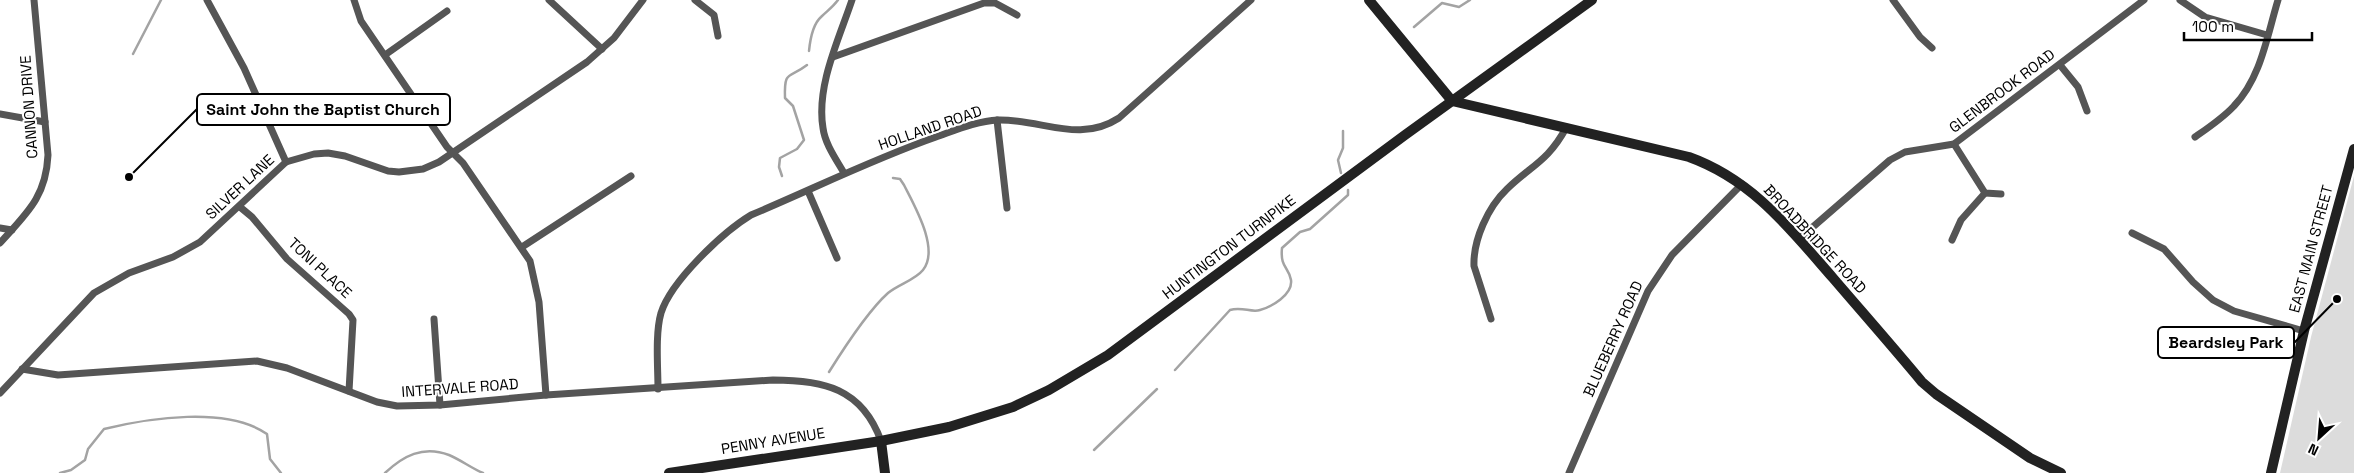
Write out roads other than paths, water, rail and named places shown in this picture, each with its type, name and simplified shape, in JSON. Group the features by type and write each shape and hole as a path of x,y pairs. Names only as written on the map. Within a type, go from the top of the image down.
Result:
{"main road":[{"name":"HUNTINGTON TURNPIKE","path":"881,441 949,427 994,414 1032,399 1072,378 1115,350 1592,0"},
{"path":"1371,1 1452,101"},
{"name":"BROADBRIDGE ROAD","path":"1452,101 1689,157 1719,169 1742,184 1799,239 1936,394 2030,458 2061,473"},
{"name":"EAST MAIN STREET","path":"2271,473 2304,331 2354,150"},
{"path":"881,441 885,473"},
{"name":"PENNY AVENUE","path":"669,473 881,441"}],"street":[{"name":"CANNON DRIVE","path":"0,243 33,207 47,174 45,122 34,0"},
{"path":"207,0 244,68 286,162"},
{"path":"354,0 361,21 453,154 463,163 530,261 539,302 546,395"},
{"path":"549,0 602,49"},
{"name":"SILVER LANE","path":"0,392 94,293 129,273 184,252 200,242 240,207 273,172 286,162 314,154 328,153 345,156 388,171 411,172 423,169 453,154 570,75 602,49 644,0"},
{"path":"695,0 714,15 718,36"},
{"path":"844,174 830,149 823,129 824,90 852,0"},
{"name":"HOLLAND ROAD","path":"658,389 661,313 678,282 738,222 751,214 916,144 969,126 997,120 1084,131 1107,126 1119,118 1251,0"},
{"path":"1893,0 1920,38 1932,48"},
{"name":"GLENBROOK ROAD","path":"1799,239 1890,160 1905,152 1954,144 2144,0"},
{"path":"2180,0 2193,11 2205,16 2267,35"},
{"path":"2195,137 2234,107 2242,98 2259,68 2278,0"},
{"path":"833,57 984,3 995,3 1017,15"},
{"path":"385,55 447,11"},
{"path":"2060,65 2078,87 2087,110"},
{"path":"0,114 45,122"},
{"path":"997,120 1006,208"},
{"path":"1491,319 1474,266 1480,232 1506,190 1539,164 1551,151 1566,128"},
{"path":"1954,144 1985,193"},
{"path":"522,247 632,176"},
{"name":"BLUEBERRY ROAD","path":"1569,473 1648,290 1672,255 1742,184"},
{"path":"808,191 838,258"},
{"path":"1985,193 2001,194"},
{"path":"1952,240 1961,220 1985,193"},
{"name":"TONI PLACE","path":"240,207 252,217 287,259 349,314 353,320 349,391"},
{"path":"0,228 12,230"},
{"path":"2132,233 2164,249 2193,282 2218,303 2242,313 2304,331"},
{"path":"434,319 440,405"},
{"name":"INTERVALE ROAD","path":"22,369 58,375 257,361 287,368 388,405 440,405 546,395 773,380 807,380 821,383 861,406 876,426 881,441"}],"waterway":[{"path":"133,54 161,0"},
{"path":"809,51 811,38 818,20 838,0"},
{"path":"1414,27 1442,3 1459,7 1470,0"},
{"path":"782,176 779,167 780,158 797,149 804,140 793,106 785,98 785,83 789,76 807,65"},
{"path":"1341,173 1338,160 1343,148 1343,131"},
{"path":"829,372 872,310 888,293 920,273 927,261 929,251 924,227 904,185 900,179 893,178"},
{"path":"1175,370 1230,310 1260,310 1280,300 1289,291 1291,280 1282,260 1282,248 1300,232 1310,229 1348,195 1348,190"},
{"path":"1094,450 1157,389"},
{"path":"60,473 71,470 85,460 88,449 104,429 143,421 187,417 210,417 231,420 250,425 267,434 270,459 281,473"},
{"path":"385,473 406,457 431,451 449,455 483,473"}],"place":[{"name":"Saint John the Baptist Church","path":"129,177"},
{"name":"Beardsley Park","path":"2337,299"}]}
